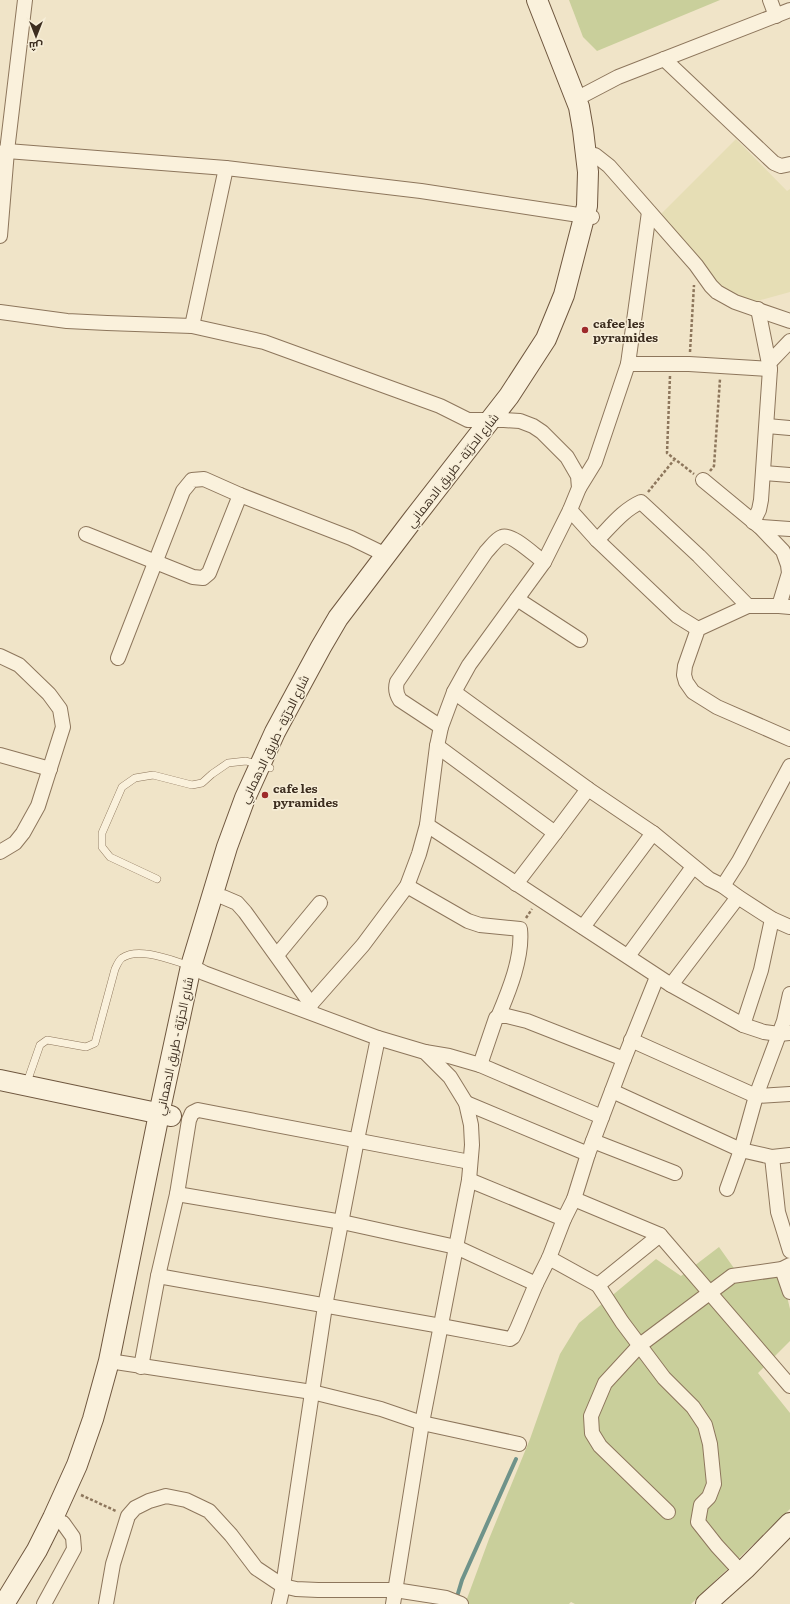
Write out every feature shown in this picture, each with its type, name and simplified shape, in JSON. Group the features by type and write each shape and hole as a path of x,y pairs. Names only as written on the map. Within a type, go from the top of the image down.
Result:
{"main road":[{"name":"شارع الحرّيّة - طريق الدهماني","path":"19,1604 47,1557 77,1493 88,1467 124,1364 165,1115 197,969 230,840 245,798 352,616 498,420 509,396 550,332 556,317 596,187 595,155 592,129 538,0"},
{"name":"شارع الحرّيّة - طريق الدهماني","path":"548,0 579,97 588,172 588,216"},
{"name":"شارع الحرّيّة - طريق الدهماني","path":"197,969 208,951 223,897 278,726 321,647 343,612 414,518 498,420"},
{"path":"0,1080 165,1115"},
{"name":"شارع الحرّيّة - طريق الدهماني","path":"4,1604 37,1550 77,1465 93,1419 124,1364"},
{"path":"706,1604 741,1572 790,1523"}],"street":[{"path":"0,236 4,152 25,0"},
{"path":"770,0 776,16"},
{"path":"579,97 618,77 790,10"},
{"path":"664,59 774,163 781,166 790,164"},
{"path":"4,152 226,168 421,191 588,216"},
{"path":"595,155 609,166 696,265 717,292 735,302 790,321"},
{"path":"192,326 226,168"},
{"path":"311,1008 363,945 407,886 420,854 427,825 437,746 454,692 469,665 544,562 570,510 579,488 595,462 628,364 649,212"},
{"path":"756,525 762,500 770,366 758,309"},
{"path":"0,312 75,321 192,326 264,342 440,406 468,420 520,422 532,426 547,436 567,457 578,476 579,488"},
{"path":"770,366 790,341"},
{"path":"628,364 689,364 721,367 770,366"},
{"path":"767,426 790,428"},
{"path":"764,473 790,475"},
{"path":"118,658 183,491 192,480 204,479 240,495 351,538 386,555"},
{"path":"703,480 756,525 783,551 788,565 787,581 784,607 748,606 698,629 685,666 684,675 686,682 694,692 717,707 790,739"},
{"path":"86,534 155,563 193,577 203,578 209,573 240,495"},
{"path":"597,540 630,507 641,502 699,556 748,606"},
{"path":"570,510 597,540 677,616 698,629"},
{"path":"756,525 790,529"},
{"path":"442,727 400,700 397,696 397,682 486,552 500,537 505,536 515,539 544,562"},
{"path":"517,599 580,640"},
{"path":"0,656 19,665 50,694 60,709 63,727 38,806 24,832 15,843 0,852"},
{"path":"454,692 588,789 653,832 709,879 723,886 772,919 790,927"},
{"path":"437,746 555,833"},
{"path":"0,755 50,769"},
{"path":"723,886 739,861 790,766"},
{"path":"516,884 588,789"},
{"path":"427,825 628,956 657,978 743,1026 764,1032 785,1033"},
{"path":"583,927 653,832"},
{"path":"628,956 693,867"},
{"path":"407,886 468,921 480,925 520,929 521,940 511,987 498,1016 480,1064"},
{"path":"223,897 237,903 245,912 277,955 311,1008"},
{"path":"671,985 738,897"},
{"path":"277,955 320,903"},
{"path":"743,1026 761,970 772,919"},
{"path":"197,969 311,1008 378,1038 425,1052 449,1056 480,1064 602,1117"},
{"path":"158,1276 510,1339 513,1337 517,1329 536,1284 550,1258 564,1219 574,1199 593,1140 631,1040 657,978"},
{"path":"727,1189 741,1150 756,1096 785,1033 784,1021 790,994"},
{"path":"498,1016 506,1016 527,1021 624,1059"},
{"path":"279,1604 283,1586 325,1306 378,1038"},
{"path":"631,1040 756,1096 790,1094"},
{"path":"393,1604 422,1423 469,1180 472,1145 471,1124 466,1103 450,1077 425,1052"},
{"path":"612,1091 741,1150 772,1157 790,1155"},
{"path":"466,1103 588,1154"},
{"path":"470,1162 198,1110 192,1113 189,1120 177,1194 158,1276 124,1364 312,1392 381,1409 422,1423 519,1444"},
{"path":"593,1140 676,1173"},
{"path":"772,1157 784,1211 790,1251"},
{"path":"469,1180 564,1219"},
{"path":"177,1194 342,1222 456,1247 536,1284"},
{"path":"574,1199 660,1235 790,1386"},
{"path":"598,1285 660,1235"},
{"path":"550,1258 598,1285 664,1378 693,1407 705,1425 710,1444 714,1484 709,1496 701,1506 698,1522 717,1546 741,1572"},
{"path":"668,1512 600,1446 592,1433 591,1416 605,1383 640,1345 732,1276 786,1267 790,1292"},
{"path":"106,1604 113,1564 128,1516 135,1508 149,1501 166,1496 186,1500 208,1512 231,1535 256,1568 283,1586 296,1589 318,1590 395,1590 457,1602"},
{"path":"44,1604 74,1549 73,1537 63,1523"}],"lane":[{"path":"157,879 110,857 102,847 102,832 122,787 135,778 153,775 192,785 202,783 228,763 246,762 265,766"},
{"path":"26,1085 40,1045 47,1040 86,1047 95,1043 115,969 121,958 131,954 148,954 197,969"}],"path":[{"path":"689,364 696,265"},
{"path":"671,365 667,454 703,480 714,466 721,367"},
{"path":"641,502 674,460"},
{"path":"520,929 538,898"},
{"path":"77,1493 128,1516"}],"shaded area":[{"path":"736,139 787,191 790,189 790,292 757,301 736,302 655,220"}],"green space":[{"path":"569,0 720,0 597,51 583,37"},
{"path":"719,1247 736,1271 781,1272 790,1309 790,1341 758,1373 790,1413 790,1509 691,1604 575,1604 571,1602 569,1604 465,1604 489,1539 530,1439 560,1354 579,1323 656,1259 681,1276"}],"waterway":[{"path":"456,1600 462,1580 516,1459"}],"place":[{"name":"cafee les pyramides","path":"585,330"},
{"name":"cafe les pyramides","path":"265,795"}]}
